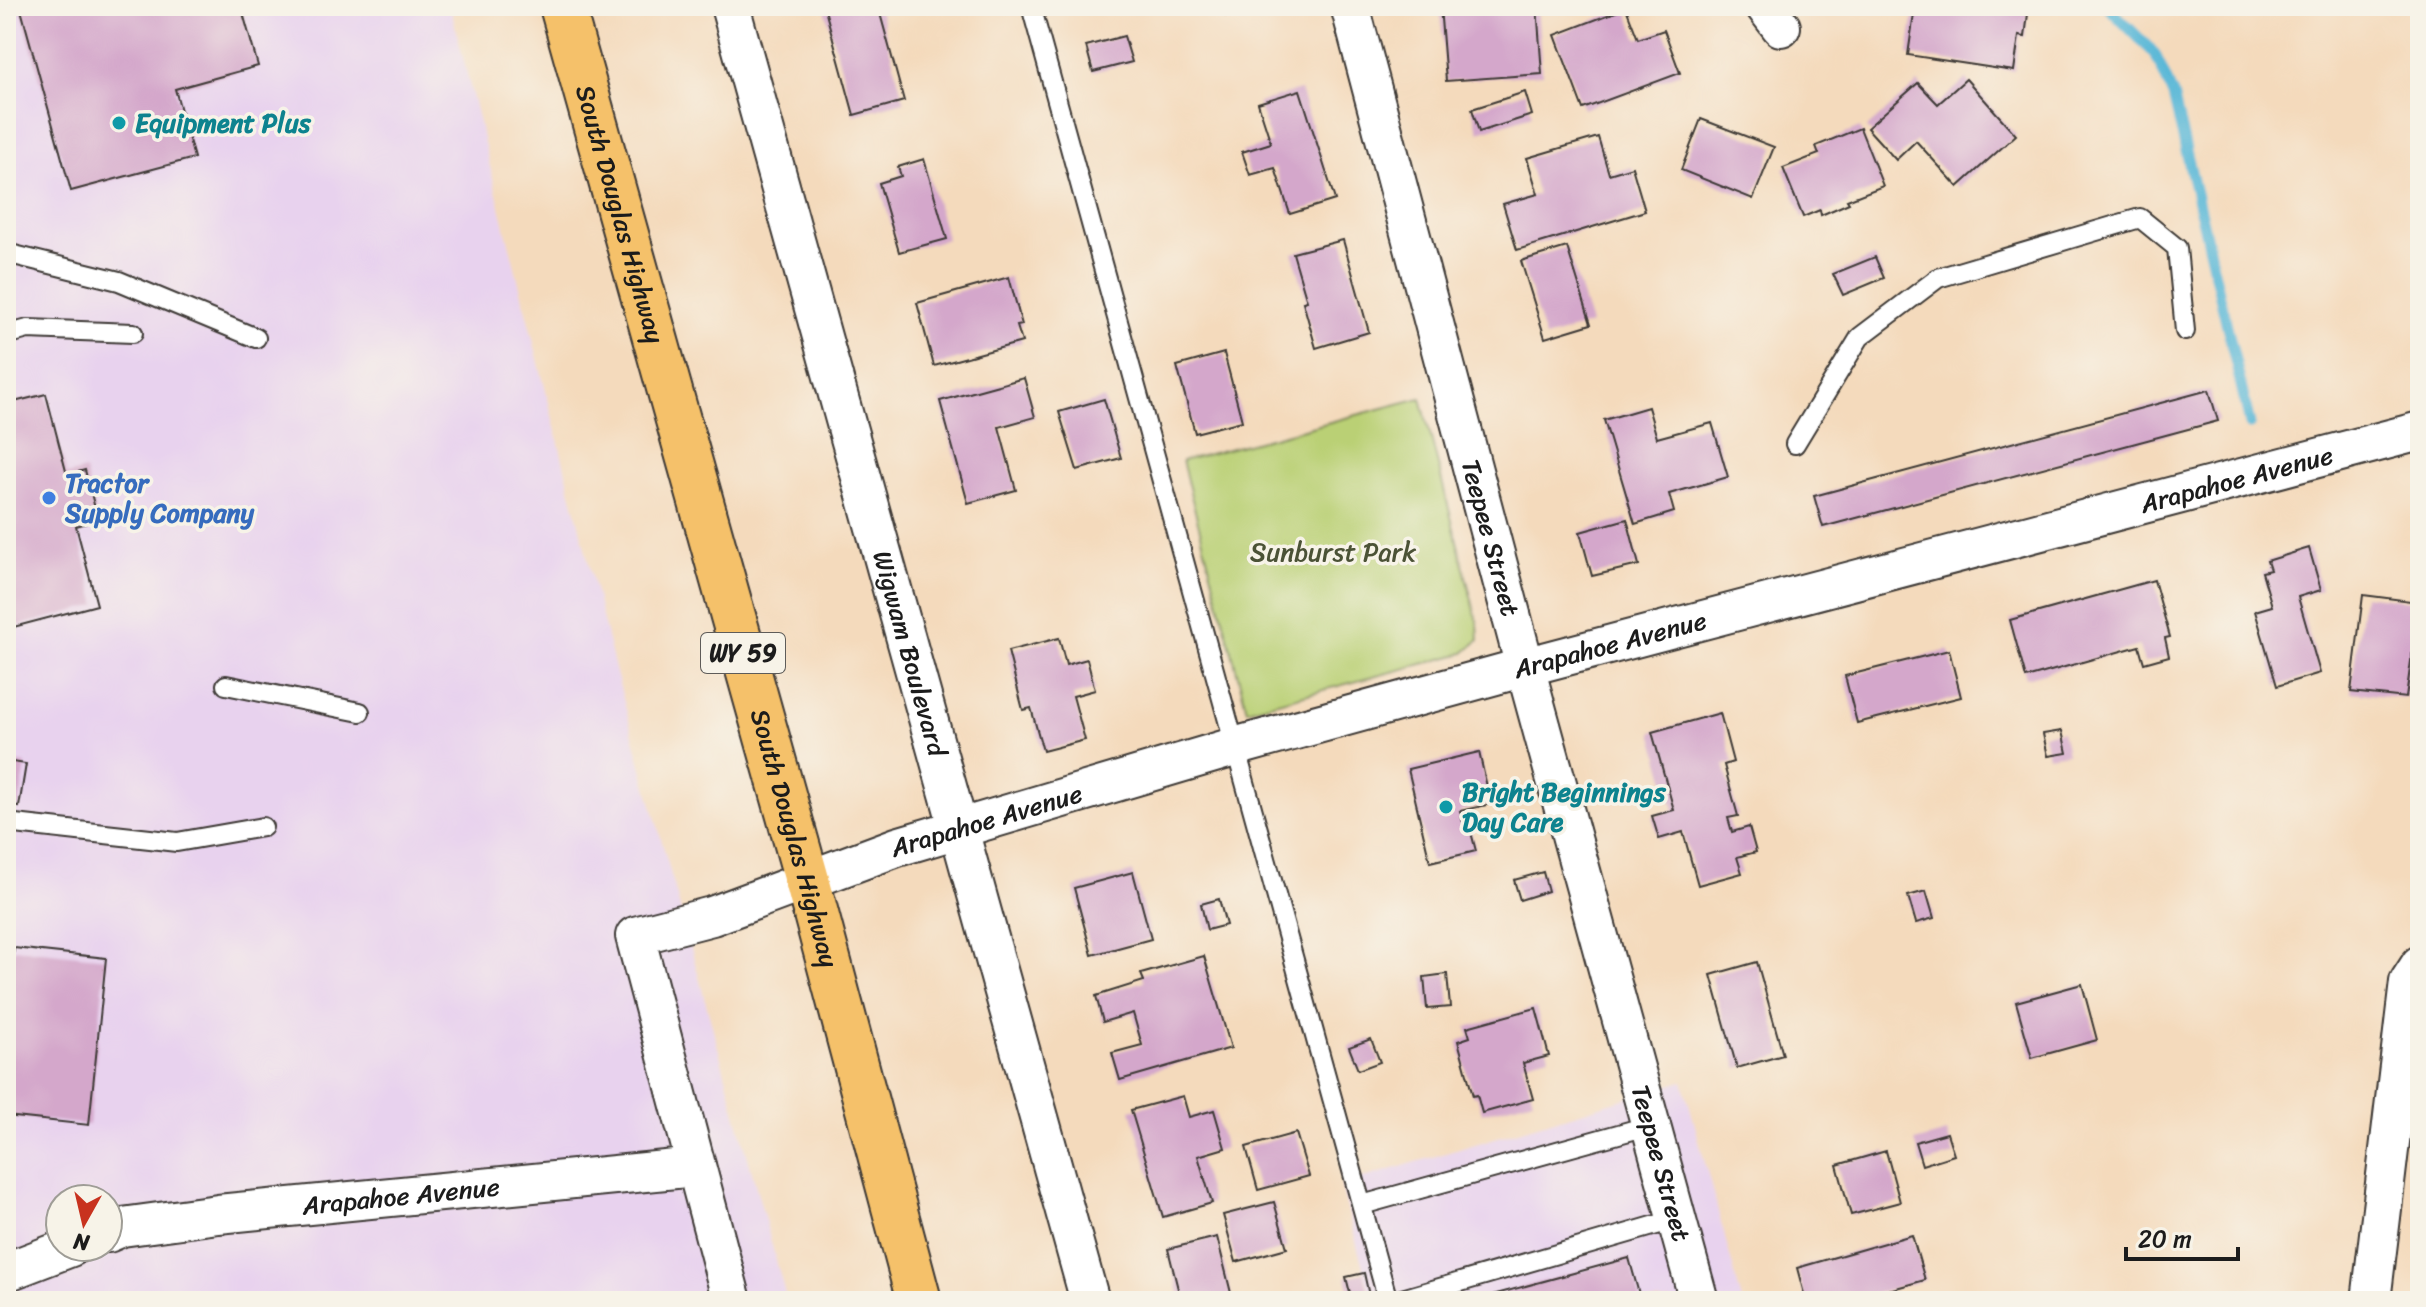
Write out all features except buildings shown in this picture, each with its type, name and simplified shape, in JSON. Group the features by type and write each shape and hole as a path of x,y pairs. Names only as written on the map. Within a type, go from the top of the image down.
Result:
{"highway":[{"name":"South Douglas Highway","path":"562,6 807,880 919,1301"}],"street":[{"name":"Wigwam Boulevard","path":"730,6 1090,1301"},
{"name":"Teepee Street","path":"1350,6 1525,667 1699,1301"},
{"name":"Arapahoe Avenue","path":"124,1227 218,1214 696,1167 635,936 712,916 897,847 1234,747 2420,431"},
{"path":"2371,1301 2409,982 2420,965"},
{"path":"696,1167 732,1301"},
{"path":"6,1272 44,1257"}],"lane":[{"path":"1031,6 1388,1301"},
{"path":"1795,444 1860,337 1938,278 2140,218 2177,248 2185,331"},
{"path":"6,253 119,281 256,338"},
{"path":"6,335 28,329 133,333"},
{"path":"226,685 360,712"},
{"path":"6,823 177,842 263,827"},
{"path":"1362,1205 1651,1125"},
{"path":"1395,1301 1677,1219"}],"shaded area":[{"path":"6,6 450,6 616,673 787,1301 6,1301"},
{"path":"1683,1081 1742,1301 1372,1301 1341,1185"}],"green space":[{"name":"Sunburst Park","path":"1421,398 1478,624 1479,640 1464,653 1247,710 1182,461"}],"waterway":[{"path":"2107,6 2155,54 2173,95 2250,424"}],"place":[{"name":"Equipment Plus","path":"119,123"},
{"name":"Tractor Supply Company","path":"49,498"},
{"name":"Bright Beginnings Day Care","path":"1446,807"}]}
